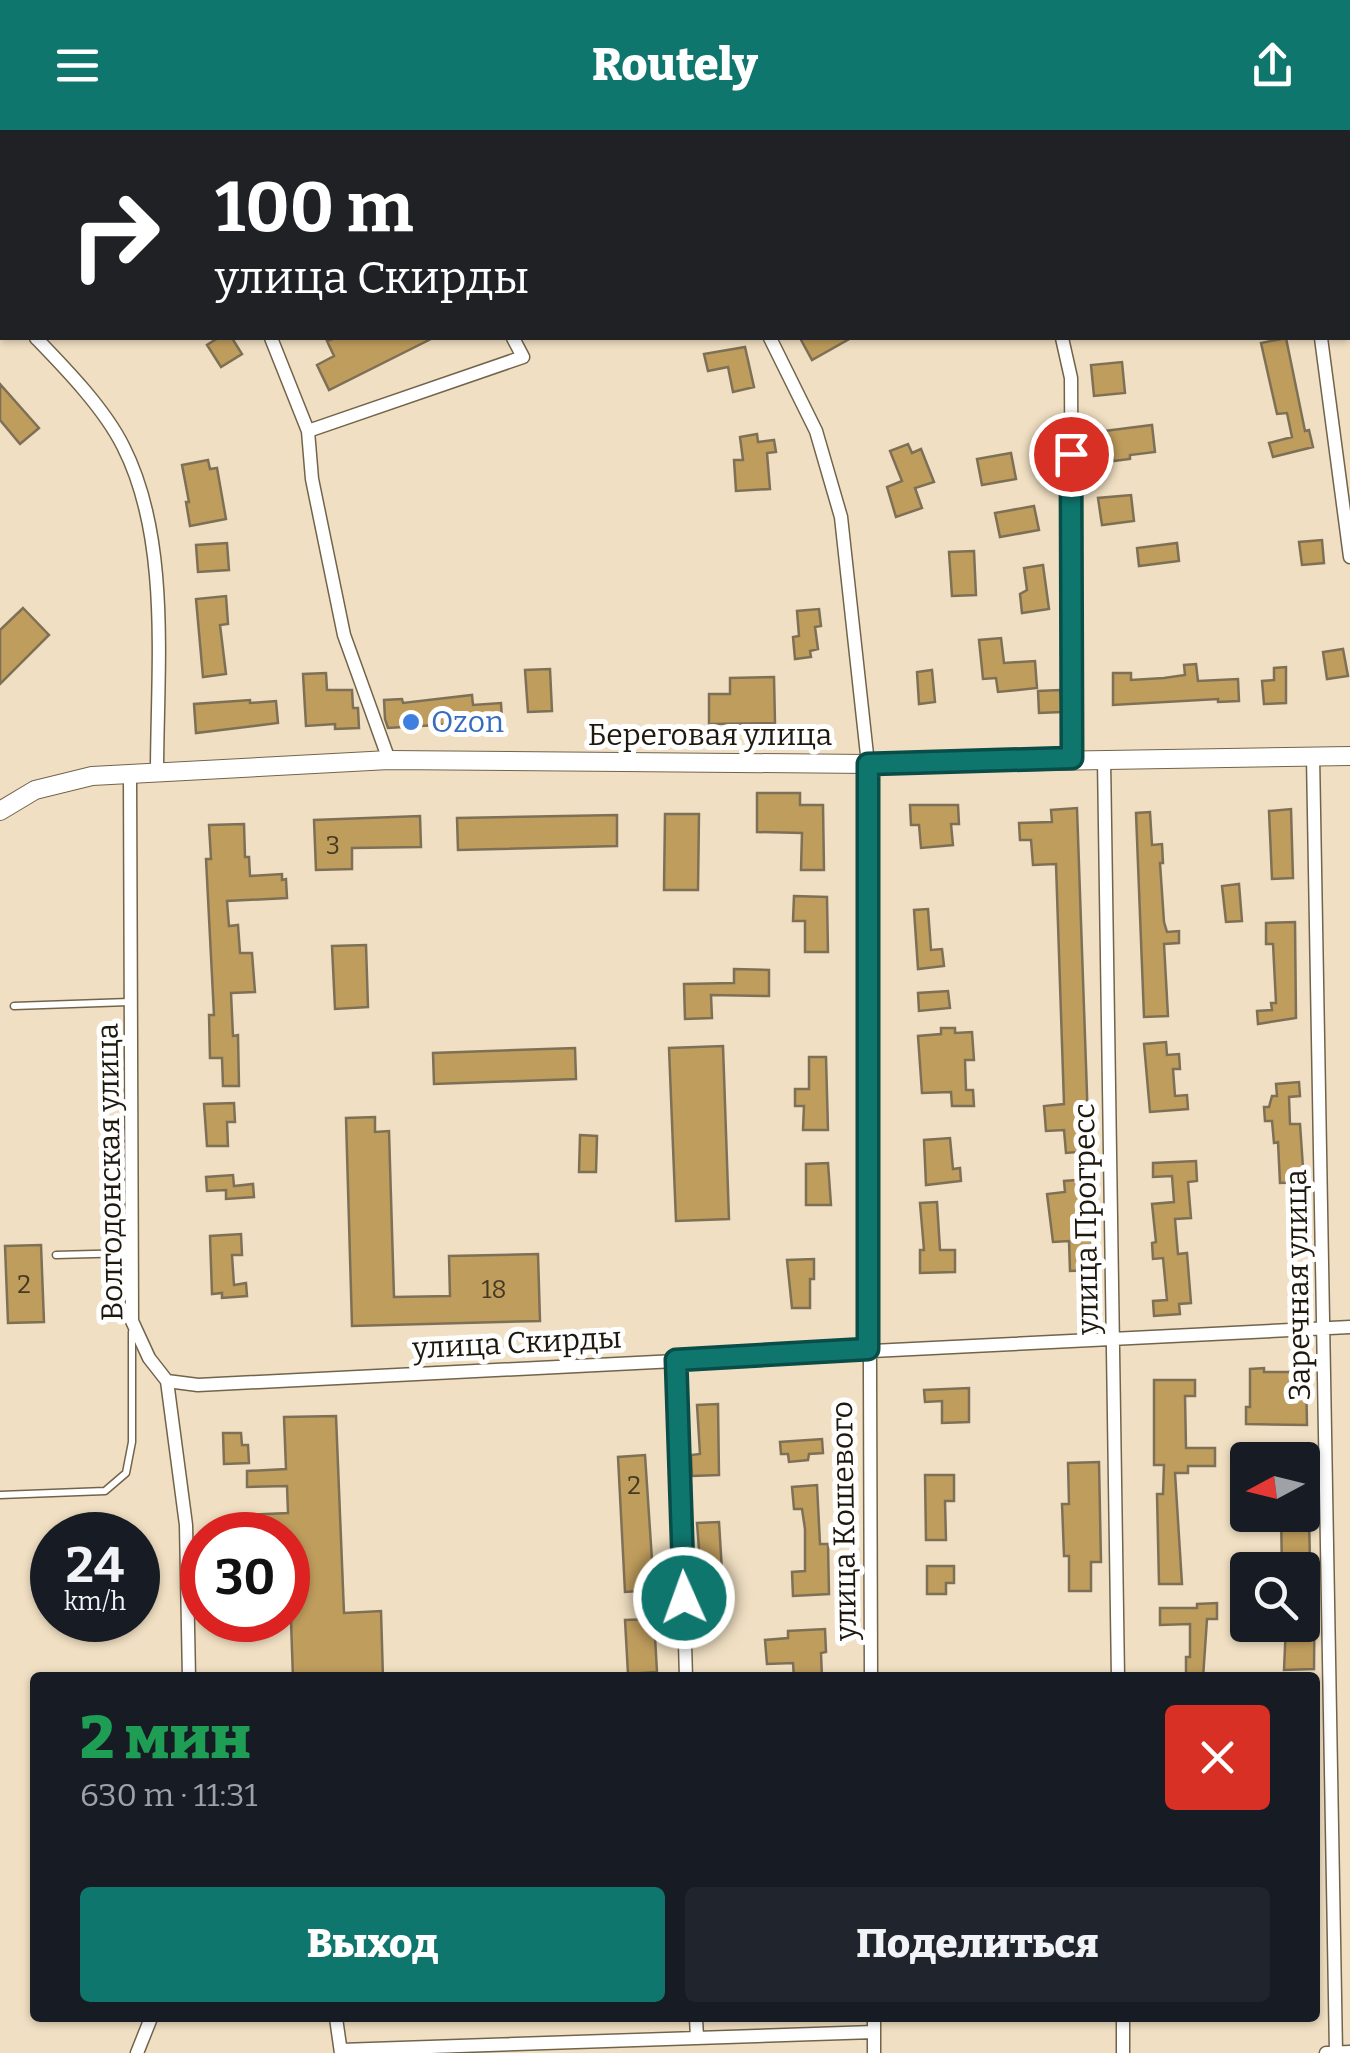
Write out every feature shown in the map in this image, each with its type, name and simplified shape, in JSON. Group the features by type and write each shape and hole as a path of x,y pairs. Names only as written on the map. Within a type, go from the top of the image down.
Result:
{"main road":[{"name":"Береговая улица","path":"0,811 35,790 92,776 389,760 868,764 1350,756"}],"street":[{"path":"38,340 68,371 122,443 146,501 156,586 157,774"},
{"path":"271,340 308,432 312,479 344,636 389,760"},
{"path":"308,432 524,357 514,340"},
{"name":"улица Кошевого","path":"771,340 816,431 841,517 868,764 871,1672"},
{"path":"1062,340 1071,378 1072,758"},
{"path":"1321,340 1350,557"},
{"name":"Заречная улица","path":"1313,756 1336,2053"},
{"name":"улица Прогресс","path":"1104,759 1118,1672"},
{"name":"Волгодонская улица","path":"130,776 132,1320 149,1358 167,1381 186,1525 190,1672"},
{"name":"улица Скирды","path":"167,1381 198,1385 1350,1327"},
{"path":"676,1360 686,1672"},
{"path":"138,2053 150,2022"},
{"path":"337,2022 341,2052 674,2046 697,2038 874,2025 874,2053"},
{"path":"696,2022 697,2038"},
{"path":"1123,2022 1123,2053"},
{"path":"1326,2053 1350,2052"}],"lane":[{"path":"14,1006 131,1002"},
{"path":"56,1255 132,1253"},
{"path":"0,1495 105,1491 126,1473 132,1442 132,1320"}],"building":[{"path":"215,340 233,340 242,354 221,367 207,345"},
{"path":"429,340 329,390 317,365 334,356 327,341"},
{"path":"801,340 847,340 812,360"},
{"path":"1286,340 1305,431 1309,430 1313,447 1273,457 1269,443 1292,437 1287,413 1277,414 1261,343"},
{"path":"745,347 754,387 733,392 728,367 708,371 704,354"},
{"path":"1122,362 1125,393 1094,396 1091,365"},
{"path":"0,384 39,428 20,444 0,420"},
{"path":"1152,425 1155,452 1113,461 1112,455 1105,456 1104,445 1097,446 1096,432"},
{"path":"757,434 758,442 774,440 776,452 767,453 770,489 736,491 734,460 743,460 740,437"},
{"path":"908,444 912,453 921,449 934,482 915,488 922,508 896,517 887,487 902,481 890,451"},
{"path":"1011,453 1016,479 982,485 977,459"},
{"path":"208,460 210,469 217,468 226,519 190,526 182,465"},
{"path":"1131,495 1134,521 1102,525 1098,498"},
{"path":"1034,506 1039,530 1000,537 995,513"},
{"path":"1322,540 1324,563 1302,565 1299,542"},
{"path":"227,543 229,570 198,572 196,545"},
{"path":"1177,543 1179,561 1139,566 1137,548"},
{"path":"974,551 976,595 952,596 949,552"},
{"path":"1043,565 1049,609 1022,613 1020,594 1027,590 1024,568"},
{"path":"226,596 228,624 220,625 226,674 203,677 196,599"},
{"path":"23,608 49,635 0,684 0,630"},
{"path":"819,609 821,626 815,627 818,649 810,651 811,657 795,659 793,637 799,636 797,611"},
{"path":"1001,638 1004,663 1035,661 1037,688 998,692 996,678 983,679 979,640"},
{"path":"1343,649 1348,676 1327,679 1323,652"},
{"path":"1196,664 1198,681 1238,679 1239,701 1113,705 1113,673 1131,673 1131,680 1164,678 1185,675 1184,665"},
{"path":"1286,667 1286,703 1264,704 1262,681 1274,680 1274,668"},
{"path":"550,669 552,711 528,712 525,670"},
{"path":"932,670 935,702 919,704 917,672"},
{"path":"326,673 327,690 352,690 359,728 335,729 335,724 306,726 303,674"},
{"path":"774,677 775,723 709,724 709,694 730,694 730,678"},
{"path":"1060,690 1062,712 1039,713 1038,691"},
{"path":"472,695 473,705 501,703 502,721 388,728 385,719 384,700 402,699 403,703"},
{"path":"276,701 278,723 196,733 194,704"},
{"path":"757,793 800,793 800,805 823,805 824,870 801,870 802,833 757,832"},
{"path":"910,805 958,805 959,824 951,824 953,845 921,848 919,825 911,825"},
{"path":"1077,808 1089,1151 1066,1153 1064,1130 1046,1131 1044,1106 1064,1104 1056,864 1033,865 1031,840 1020,840 1019,823 1052,822 1051,810"},
{"path":"1291,809 1293,878 1272,879 1269,811"},
{"path":"1150,812 1152,845 1162,844 1164,922 1167,932 1179,931 1179,943 1164,944 1168,1016 1144,1017 1136,813"},
{"path":"665,814 699,814 698,890 664,890"},
{"path":"617,815 617,846 458,850 457,818"},
{"path":"420,816 421,847 352,848 352,869 316,870 314,820"},
{"path":"244,824 250,876 282,874 287,898 227,901 229,926 238,925 240,953 252,953 255,992 231,993 233,1036 238,1035 239,1086 223,1086 222,1058 210,1058 209,1015 214,1015 206,859 211,859 209,825"},
{"path":"1239,884 1242,921 1226,922 1222,886"},
{"path":"794,896 827,897 828,952 805,952 805,921 793,921"},
{"path":"928,909 931,950 942,949 944,966 918,969 914,910"},
{"path":"1295,922 1296,1018 1258,1024 1257,1011 1272,1010 1271,1003 1276,1003 1273,944 1266,944 1266,923"},
{"path":"366,945 368,1007 335,1009 332,946"},
{"path":"734,969 769,970 769,996 711,995 712,1018 685,1019 684,984 734,983"},
{"path":"948,991 950,1008 919,1011 918,993"},
{"path":"941,1028 955,1028 955,1033 972,1032 974,1060 965,1060 966,1090 973,1090 974,1106 952,1106 951,1092 922,1093 918,1036 941,1034"},
{"path":"1166,1042 1167,1055 1179,1054 1180,1069 1173,1069 1175,1096 1187,1095 1188,1109 1150,1112 1144,1044"},
{"path":"723,1046 729,1219 676,1221 669,1048"},
{"path":"575,1048 576,1079 434,1084 433,1053"},
{"path":"809,1057 826,1057 828,1130 803,1130 804,1106 795,1106 795,1089 809,1089"},
{"path":"1299,1082 1300,1096 1289,1097 1290,1124 1300,1124 1304,1182 1280,1183 1278,1142 1274,1143 1272,1121 1265,1121 1264,1107 1269,1107 1272,1096 1277,1096 1276,1084"},
{"path":"234,1103 235,1122 227,1122 228,1146 207,1146 204,1104"},
{"path":"375,1117 375,1132 389,1131 394,1297 450,1296 449,1256 538,1254 540,1321 352,1326 346,1118"},
{"path":"580,1135 597,1136 596,1172 579,1172"},
{"path":"950,1138 953,1169 960,1168 961,1181 926,1185 924,1140"},
{"path":"1196,1161 1197,1181 1188,1182 1191,1218 1175,1219 1178,1254 1187,1253 1191,1303 1179,1304 1180,1314 1154,1316 1153,1301 1167,1300 1163,1258 1153,1259 1152,1243 1156,1242 1152,1204 1174,1202 1172,1176 1153,1177 1153,1163"},
{"path":"828,1163 831,1205 806,1205 806,1164"},
{"path":"233,1175 234,1186 253,1184 254,1197 226,1199 226,1190 207,1191 206,1177"},
{"path":"1089,1179 1094,1270 1070,1271 1069,1241 1053,1242 1047,1194 1065,1192 1064,1181"},
{"path":"937,1202 940,1250 955,1250 955,1272 920,1273 920,1250 924,1250 920,1203"},
{"path":"241,1234 242,1255 232,1255 234,1285 246,1283 247,1296 222,1298 222,1293 212,1294 210,1236"},
{"path":"41,1245 44,1322 8,1323 5,1246"},
{"path":"814,1259 810,1308 792,1308 787,1260"},
{"path":"1264,1368 1264,1372 1306,1372 1307,1425 1246,1424 1250,1369"},
{"path":"1154,1380 1195,1380 1195,1396 1185,1396 1186,1448 1215,1448 1215,1466 1188,1466 1188,1473 1175,1473 1182,1584 1159,1584 1157,1494 1163,1494 1164,1465 1154,1465"},
{"path":"969,1388 969,1422 942,1423 942,1401 925,1402 924,1390"},
{"path":"718,1404 719,1475 692,1476 691,1455 700,1454 697,1405"},
{"path":"336,1416 344,1613 381,1611 383,1672 293,1672 292,1642 310,1642 310,1512 288,1512 287,1486 247,1487 247,1471 286,1469 284,1417"},
{"path":"223,1433 241,1433 242,1445 248,1445 249,1463 224,1464"},
{"path":"822,1439 823,1453 809,1454 808,1460 789,1462 788,1454 781,1454 780,1442"},
{"path":"645,1455 654,1590 625,1592 618,1457"},
{"path":"1099,1462 1101,1562 1091,1562 1091,1591 1069,1591 1062,1504 1069,1504 1068,1463"},
{"path":"925,1475 954,1475 954,1501 945,1501 946,1540 926,1540"},
{"path":"817,1485 820,1544 828,1544 829,1594 793,1596 792,1572 805,1571 805,1529 802,1509 794,1509 792,1487"},
{"path":"719,1522 723,1587 702,1588 697,1523"},
{"path":"1281,1532 1309,1532 1310,1552 1282,1552"},
{"path":"927,1566 954,1566 954,1583 946,1583 946,1594 927,1594"},
{"path":"1217,1603 1217,1619 1207,1619 1203,1672 1186,1672 1190,1624 1160,1625 1160,1608 1197,1608 1197,1604"},
{"path":"654,1619 657,1672 628,1672 625,1620"},
{"path":"825,1629 822,1672 794,1672 793,1663 767,1664 765,1640 788,1638 788,1631"},
{"path":"1285,1642 1314,1642 1314,1669 1284,1670"}],"place":[{"name":"Ozon","path":"411,722"}],"route":[{"path":"684,1598 676,1360 868,1349 868,764 1072,758 1071,454"}]}
